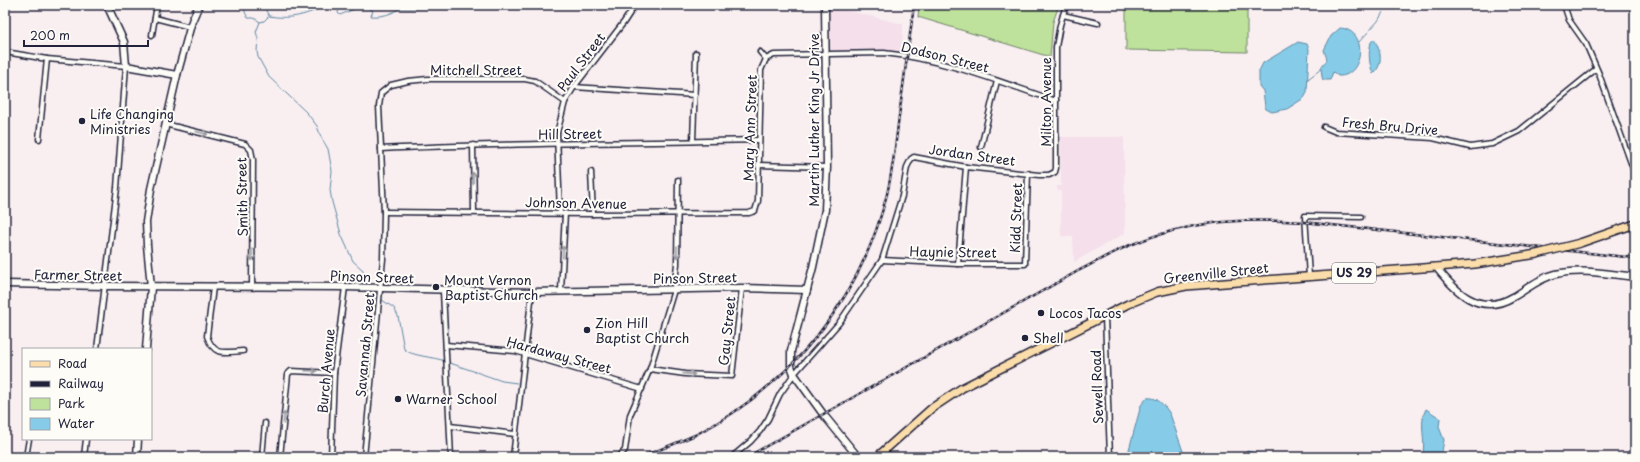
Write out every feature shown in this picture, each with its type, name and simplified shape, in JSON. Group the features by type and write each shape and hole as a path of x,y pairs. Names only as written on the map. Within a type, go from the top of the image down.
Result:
{"main road":[{"name":"US 29","path":"1436,267 1498,261 1537,254 1580,243 1635,224"},
{"name":"Greenville Street","path":"876,457 913,424 949,395 1104,316 1150,295 1171,288 1436,267"}],"street":[{"path":"97,348 117,188 126,66 124,42 107,5"},
{"path":"152,35 157,5"},
{"path":"146,348 151,287 146,222 151,189 164,124 176,75 190,27 199,5"},
{"name":"Paul Street","path":"561,291 562,213 558,123 565,102 574,87 624,22 635,5"},
{"name":"Martin Luther King Jr Drive","path":"794,374 791,366 791,351 807,290 825,210 827,167 825,5"},
{"name":"Milton Avenue","path":"1028,173 1049,175 1055,172 1056,168 1056,47 1060,25 1066,5"},
{"path":"1564,5 1569,20 1586,44 1635,174"},
{"path":"1063,15 1098,23"},
{"path":"155,18 190,27"},
{"path":"5,52 47,59 126,66 176,75"},
{"path":"693,142 696,52"},
{"name":"Mary Ann Street","path":"760,52 766,59"},
{"name":"Mary Ann Street","path":"758,198 760,79 763,64 766,59 774,55 826,54"},
{"name":"Dodson Street","path":"826,54 897,54 949,66 1056,101"},
{"path":"39,139 47,59"},
{"name":"Fresh Bru Drive","path":"1324,127 1336,132 1433,138 1470,147 1492,144 1519,131 1596,69"},
{"name":"Mitchell Street","path":"383,91 391,84 428,79 525,79 535,81 565,102"},
{"path":"981,147 997,81"},
{"path":"574,87 695,95"},
{"name":"Savannah Street","path":"364,457 383,259 384,212 379,106 383,91"},
{"name":"Smith Street","path":"164,124 245,144 251,150 253,160 252,287"},
{"name":"Hill Street","path":"381,149 473,145 558,145 759,140"},
{"path":"473,145 474,212"},
{"path":"1630,159 1635,155"},
{"name":"Jordan Street","path":"882,260 902,196 907,167 911,159 914,157 966,166 1028,173"},
{"path":"758,165 827,167"},
{"path":"958,264 966,166"},
{"path":"592,172 593,214"},
{"name":"Kidd Street","path":"1025,264 1028,173"},
{"path":"619,457 624,450 630,415 650,369 674,290 677,264 678,180"},
{"name":"Johnson Avenue","path":"384,212 593,214 749,213 756,211 758,198"},
{"path":"1309,276 1305,216 1361,217"},
{"path":"732,457 751,441 760,431 768,419 780,394 794,374 839,323 882,260"},
{"name":"Haynie Street","path":"882,260 958,264 1025,264"},
{"path":"1436,267 1458,292 1474,301 1488,304 1507,300 1539,280 1557,274 1586,272 1635,277"},
{"name":"Farmer Street","path":"5,284 151,287"},
{"name":"Pinson Street","path":"151,287 345,287 532,292 742,288 807,290"},
{"path":"213,287 207,336 209,341 213,348 220,353 243,351"},
{"name":"Burch Avenue","path":"331,457 334,373 345,287"},
{"name":"Gay Street","path":"650,369 686,374 732,376 742,288"},
{"path":"444,290 451,457"},
{"path":"513,457 532,292"},
{"name":"Sewell Road","path":"1104,316 1110,457"},
{"name":"Hardaway Street","path":"446,345 507,349 642,389"},
{"path":"280,457 288,374 291,371 334,373"},
{"path":"794,374 823,414 858,457"},
{"path":"262,457 265,423"},
{"path":"450,426 515,434"},
{"path":"26,457 29,440"},
{"path":"84,457 86,440"},
{"path":"137,457 138,440"}],"shaded area":[{"path":"824,5 903,24 902,56 825,55"},
{"path":"1061,137 1124,137 1125,233 1074,262 1073,237 1061,236 1061,191 1057,190 1057,186 1061,186"}],"green space":[{"path":"919,5 1059,5 1053,22 1050,57 918,17"},
{"path":"1126,5 1247,5 1247,52 1126,50"}],"water":[{"path":"1340,28 1350,31 1356,37 1360,54 1358,62 1353,70 1346,75 1338,76 1333,72 1330,80 1323,80 1321,68 1327,60 1324,50 1331,36"},
{"path":"1374,39 1380,53 1380,62 1373,74 1369,54 1371,42"},
{"path":"1298,42 1307,44 1309,49 1307,93 1304,98 1287,109 1272,112 1265,107 1263,91 1259,86 1259,71 1263,63"},
{"path":"1147,398 1157,400 1170,414 1185,457 1127,457 1141,405"},
{"path":"1426,409 1440,418 1439,427 1444,440 1441,457 1422,457 1424,445 1423,420"},
{"path":"1247,451 1273,457 1244,457"}],"waterway":[{"path":"245,5 245,12 248,18 254,18 260,22 256,32 258,38 257,51 258,57 269,77 307,113 317,126 328,149 332,171 330,190 341,234 353,261 363,270 367,285"},
{"path":"256,5 265,9 269,16 277,17 299,16 313,12 327,5"},
{"path":"339,5 338,13 340,15 364,5"},
{"path":"365,5 370,6 370,9 373,11 371,16 387,15 400,8 418,8 437,5"},
{"path":"1359,42 1378,21 1387,5"},
{"path":"260,22 264,21 268,17"},
{"path":"1308,79 1321,69"},
{"path":"371,290 378,297"},
{"path":"382,300 394,308 398,316 404,349 417,355 445,361"},
{"path":"450,363 502,381 517,383"}],"railway":[{"path":"641,457 695,435 730,415 762,391 791,365 817,336 840,303 860,269 875,232 887,194 894,155 914,5"},
{"path":"747,457 1112,253 1154,236 1196,225 1217,222 1259,220 1304,222 1635,258"}],"place":[{"name":"Life Changing Ministries","path":"82,121"},
{"name":"Mount Vernon Baptist Church","path":"436,287"},
{"name":"Locos Tacos","path":"1041,313"},
{"name":"Zion Hill Baptist Church","path":"587,330"},
{"name":"Shell","path":"1025,338"},
{"name":"Warner School","path":"398,399"}]}
